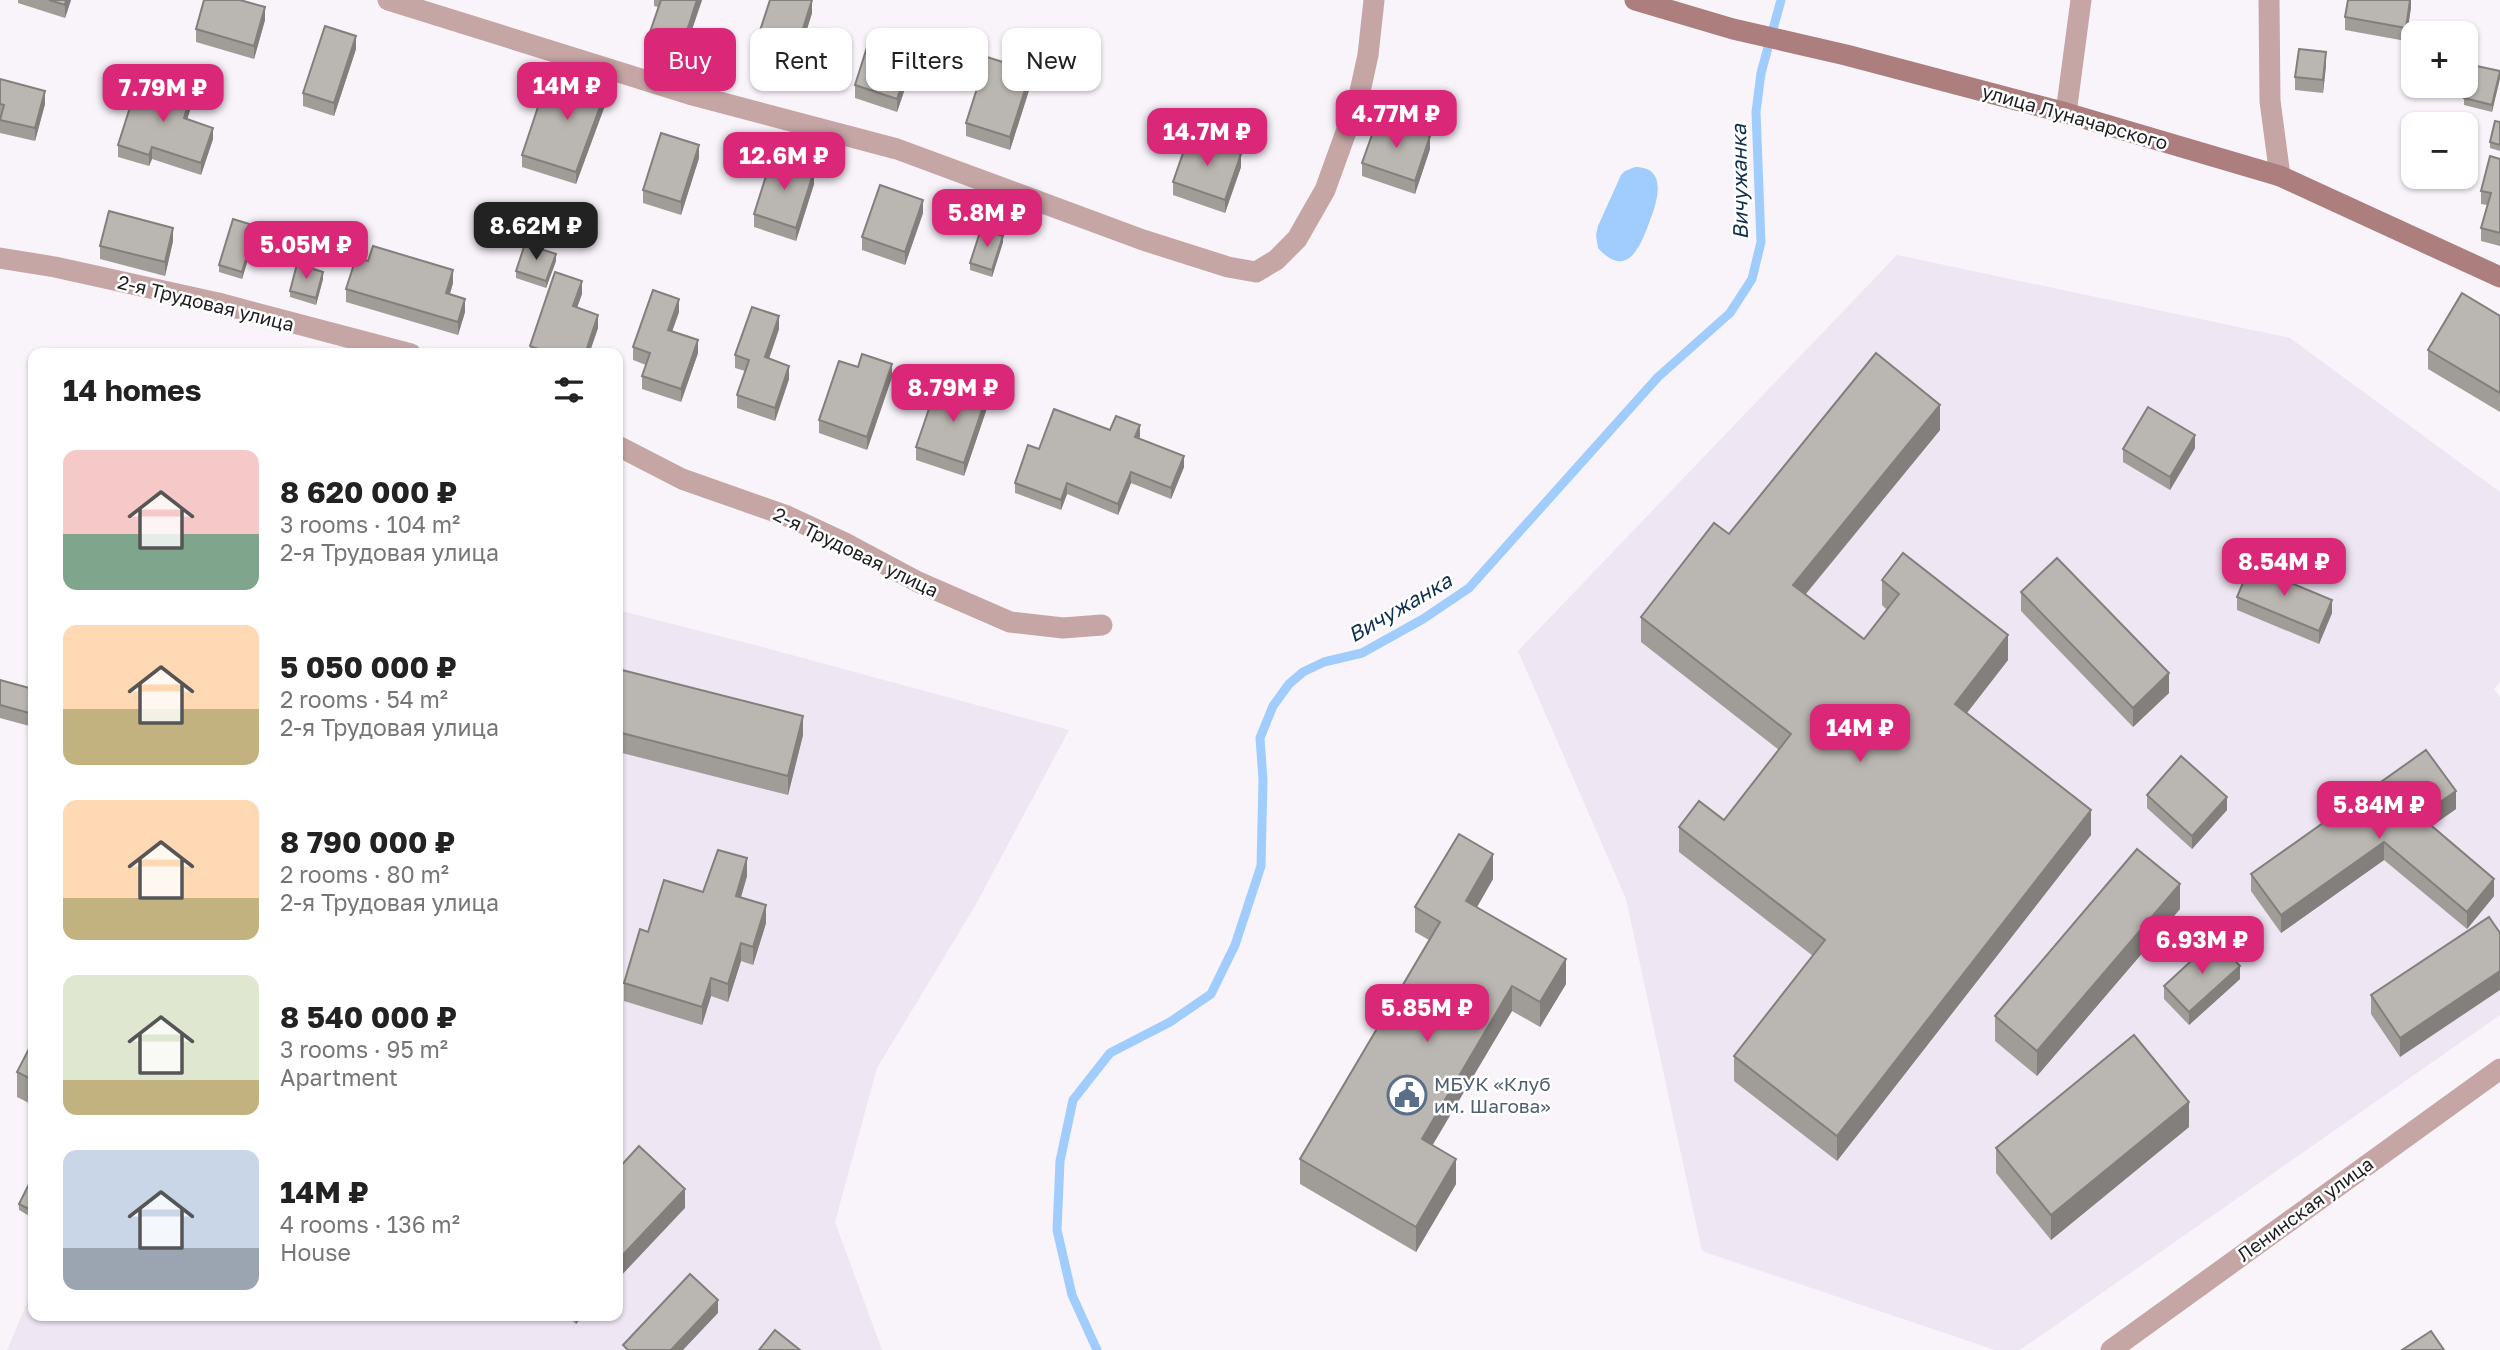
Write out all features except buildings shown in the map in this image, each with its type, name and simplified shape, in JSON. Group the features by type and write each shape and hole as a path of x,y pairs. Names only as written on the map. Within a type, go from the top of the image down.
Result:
{"main road":[{"name":"улица Луначарского","path":"1635,0 1733,29 1846,55 2066,113 2280,176 2500,278"}],"street":[{"path":"388,0 689,94 897,149 1143,240 1228,267 1256,272 1276,260 1297,239 1325,190 1359,96 1368,55 1374,0"},
{"path":"2066,113 2081,0"},
{"path":"2269,0 2270,101 2280,176"},
{"name":"2-я Трудовая улица","path":"0,258 55,267 218,303 388,348"},
{"name":"2-я Трудовая улица","path":"623,449 682,479 787,516 834,537 918,582 1010,622 1063,628 1102,625"},
{"name":"Ленинская улица","path":"2111,1350 2500,1069"}],"shaded area":[{"path":"1897,255 2290,338 2500,492 2500,682 2494,689 2500,698 2500,1015 2020,1350 1995,1350 1702,1251 1626,899 1518,651"},
{"path":"623,611 1069,730 975,906 877,1068 835,1222 882,1350 7,1350 28,1301 28,1321 623,1321"}],"water":[{"path":"1635,167 1653,173 1658,188 1657,196 1637,250 1625,260 1617,261 1598,248 1596,235 1621,175"}],"waterway":[{"name":"Вичужанка","path":"1097,1350 1072,1295 1057,1230 1060,1161 1073,1100 1110,1053 1170,1022 1211,994 1235,945 1261,866 1263,780 1260,738 1273,706 1289,684 1303,672 1324,662 1362,653 1423,619 1469,588 1658,377 1730,313 1752,279 1761,242 1756,112 1761,73 1781,0"}],"place":[{"name":"МБУК «Клуб им. Шагова»","path":"1407,1095"}]}
